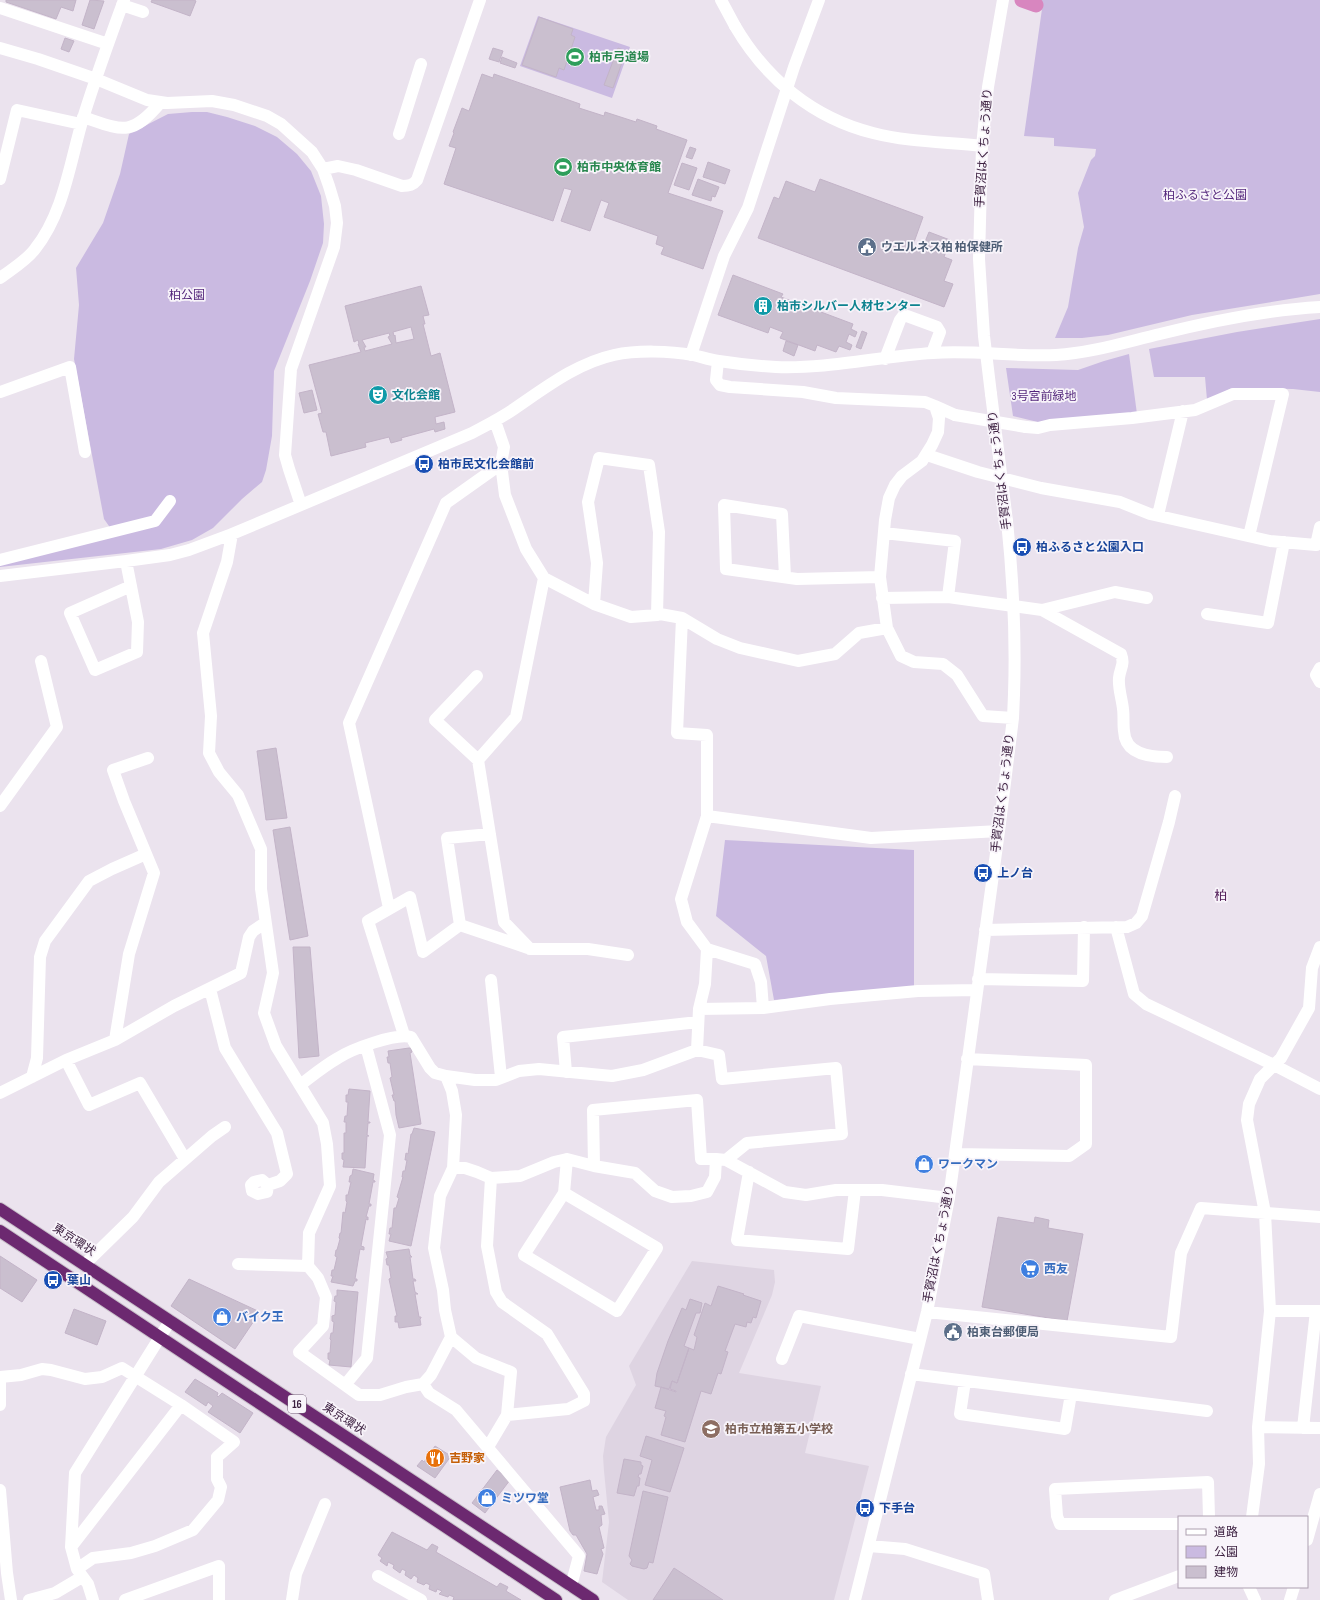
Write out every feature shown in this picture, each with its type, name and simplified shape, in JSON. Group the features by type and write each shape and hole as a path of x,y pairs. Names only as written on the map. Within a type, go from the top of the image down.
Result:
{"highway":[{"name":"東京環状","path":"0,1209 593,1600"},
{"name":"16","path":"0,1231 556,1600"}],"street":[{"path":"323,169 338,166 356,170 402,186 410,186 417,180 480,0"},
{"path":"721,0 735,26 756,58 783,86 818,112 860,130 895,137 982,146"},
{"path":"691,355 724,256 748,208 794,67 819,0"},
{"name":"手賀沼はくちょう通り","path":"855,1600 927,1312 949,1198 1013,718 1015,661 1012,566 984,336 979,260 982,146 988,86 1004,0"},
{"path":"0,278 24,261 35,249 48,230 58,207 82,120 123,2 143,12"},
{"path":"0,8 108,44"},
{"path":"0,48 38,59 96,79 147,100 160,102 212,101 234,105 267,116 281,124 312,152 323,169 335,206 336,236 334,247 291,369 285,455 301,505"},
{"path":"399,134 421,64"},
{"path":"0,179 17,110 82,120 114,127 128,128 147,118 160,102"},
{"path":"0,576 179,553 232,534 438,448 495,421 554,382 584,365 615,354 636,352 691,355 718,361 761,366 804,367 932,353 957,352 1035,355 1078,353 1251,315 1300,308 1320,307"},
{"path":"885,359 900,320 903,316 937,326 940,329 932,353"},
{"path":"718,361 716,380 720,385 803,392 836,398 925,402 955,415 1038,428 1050,425 1132,418 1195,410 1233,394 1283,394 1248,536"},
{"path":"0,392 70,367 85,452"},
{"path":"935,406 938,418 938,432 927,455 922,461 902,476 895,485 889,498 880,577 887,628 901,656 914,662 943,664 957,675 983,716 1013,718"},
{"path":"1158,515 1184,411"},
{"path":"495,421 504,447 501,464 505,495 526,549 544,578 594,604 630,617 657,615 682,618 717,639 729,644 740,648 798,661 836,654 859,633 887,628"},
{"path":"927,455 978,472 1041,488 1120,502 1150,514 1270,542 1316,545 1320,527"},
{"path":"594,604 597,564 588,502 598,458 649,465 660,532 657,615"},
{"path":"389,908 349,723 446,502 501,464"},
{"path":"0,560 155,521 170,501"},
{"path":"785,577 782,514 724,505 726,569 797,579 880,577"},
{"path":"884,533 955,541 948,597"},
{"path":"232,534 227,562 203,633 211,716 209,753 219,772 238,795 261,849 261,889 273,973 264,1013 276,1046 323,1123 330,1174 330,1186 309,1233 308,1266 318,1278 326,1297 323,1326 299,1352 359,1395 380,1395 406,1387 423,1384 432,1375 451,1337"},
{"path":"1207,614 1268,623 1284,542"},
{"path":"126,561 131,586 138,622 137,652 94,670 70,613 131,586"},
{"path":"478,760 516,717 544,578"},
{"path":"1042,610 1115,592 1147,598"},
{"path":"882,598 948,597 1042,610 1121,654 1124,662 1119,679 1124,710 1124,733 1129,745 1138,752 1149,757 1167,757"},
{"path":"682,618 677,733 706,736 707,816 681,900 687,922 707,949 755,964 761,982 763,1008"},
{"path":"0,806 57,727 41,661"},
{"path":"1320,668 1316,675 1320,682"},
{"path":"477,676 435,720 478,760 504,922 530,948"},
{"path":"115,1040 129,954 154,873 124,801 113,770 148,758"},
{"path":"985,930 1084,927 1116,928 1127,927 1136,923 1142,916 1175,796"},
{"path":"707,816 871,838 999,831"},
{"path":"460,925 447,838 490,834"},
{"path":"32,1077 37,1058 40,958 45,941 89,881 112,868 146,854"},
{"path":"404,1035 368,921 410,897 423,952 460,925"},
{"path":"0,1093 66,1060 115,1040 174,1006 241,973 249,937 253,931 265,923"},
{"path":"460,925 530,948 588,950 628,955"},
{"path":"699,1009 763,1008 830,999 977,984 1083,981 1084,927"},
{"path":"1116,928 1134,994 1146,1004 1274,1065 1320,1089"},
{"path":"1252,1516 1259,1464 1258,1426 1270,1311 1265,1213 1247,1120 1249,1104 1260,1079 1281,1058 1309,1008 1312,968 1320,947"},
{"path":"697,1050 699,1009 705,984 707,949"},
{"path":"491,980 501,1077"},
{"path":"210,989 225,1048 277,1133 287,1174 280,1181 268,1185"},
{"path":"566,1072 563,1037 698,1022"},
{"path":"300,1085 338,1057 374,1042 404,1035 411,1037 430,1068 435,1073 475,1080 496,1080 519,1071 539,1069 612,1076 642,1070 697,1050 719,1055 722,1079 836,1068 842,1134 747,1143 721,1159 715,1177 707,1192 691,1196 672,1197 655,1191 635,1173 594,1166 567,1159 554,1162 520,1176 491,1178 465,1168 453,1168"},
{"path":"345,1385 367,1358 390,1135 366,1046"},
{"path":"955,1154 1069,1156 1086,1144 1086,1065 967,1059"},
{"path":"66,1060 89,1105 140,1083 185,1159"},
{"path":"446,1076 452,1091 456,1115 453,1168 440,1196 434,1248 443,1290 445,1310 451,1337 476,1358 511,1372 507,1415 488,1447"},
{"path":"594,1166 593,1110 697,1100 701,1159 721,1159 749,1172 785,1192 806,1195 836,1190 882,1190 949,1198"},
{"path":"85,1264 134,1217 159,1182 212,1136 226,1127"},
{"path":"564,1193 657,1248 617,1311 524,1255 564,1193 567,1159"},
{"path":"749,1172 737,1240 848,1249 855,1190"},
{"path":"491,1178 487,1246 496,1292 502,1302 547,1334 584,1394 584,1401 568,1409 507,1415"},
{"path":"927,1312 1171,1337 1181,1253 1201,1208 1320,1217"},
{"path":"238,1264 308,1266"},
{"path":"1270,1311 1318,1311 1304,1428"},
{"path":"782,1359 799,1316 920,1339"},
{"path":"93,1600 88,1584 79,1573 71,1547 75,1473 137,1377 170,1320"},
{"path":"0,1405 0,1377 21,1375 42,1369 85,1379 102,1377 122,1368 181,1405 234,1442 216,1457 217,1479 221,1487 218,1500 194,1530 155,1546 131,1553 93,1558 79,1573 55,1593 29,1600"},
{"path":"911,1374 1207,1411"},
{"path":"965,1381 960,1414 1065,1429 1071,1394"},
{"path":"423,1384 429,1393 456,1410 579,1556 571,1586"},
{"path":"71,1547 181,1405"},
{"path":"1258,1426 1320,1428"},
{"path":"1178,1524 1060,1524 1057,1516 1055,1490 1208,1482 1209,1516"},
{"path":"0,1490 7,1573 11,1600"},
{"path":"1308,1536 1320,1494"},
{"path":"292,1600 296,1574 326,1504"},
{"path":"869,1546 905,1549 984,1574 988,1600"},
{"path":"125,1600 219,1566 219,1600"},
{"path":"378,1576 421,1600"},
{"path":"1115,1600 1178,1576"},
{"path":"1249,1588 1255,1600"},
{"path":"1290,1600 1294,1588"}],"shaded area":[{"name":"柏市立柏第五小学校","path":"692,1261 774,1270 775,1282 772,1295 739,1373 821,1386 805,1453 869,1466 834,1600 628,1600 602,1582 609,1522 603,1456 606,1437 636,1385 629,1366"}],"green space":[{"name":"柏ふるさと公園","path":"1040,0 1320,0 1320,294 1192,315 1108,335 1082,338 1055,338 1068,307 1078,248 1084,227 1078,193 1091,160 1095,156 1096,149 1054,146 1054,138 1024,136 1042,9"},
{"name":"柏市弓道場","path":"538,16 630,47 612,98 520,66"},
{"name":"柏公園","path":"207,112 227,117 255,126 277,137 297,154 311,171 321,196 324,224 323,243 310,281 274,371 272,436 266,470 262,482 242,499 213,528 192,540 161,549 0,567 0,564 116,536 104,519 74,359 79,305 76,268 103,223 120,174 129,134 168,114"},
{"path":"1320,319 1320,392 1293,389 1232,388 1207,400 1205,377 1154,377 1149,349 1237,332"},
{"name":"3号宮前緑地","path":"1129,354 1137,414 1042,423 1013,416 1006,368 1078,370"},
{"path":"725,840 914,850 914,989 774,1000 766,956 716,916"}],"building":[{"path":"6,0 76,0 73,11 61,7 56,19 6,2"},
{"path":"90,0 104,1 94,29 82,25"},
{"path":"152,0 196,1 190,16 151,2"},
{"path":"539,17 573,29 571,35 575,37 564,70 559,68 556,77 522,65"},
{"path":"65,38 74,41 69,52 61,49"},
{"path":"493,48 503,51 499,62 489,59"},
{"path":"618,48 626,51 613,88 604,85"},
{"path":"502,57 517,63 515,68 500,63"},
{"name":"柏市中央体育館","path":"482,74 493,78 494,74 580,104 579,108 604,116 605,112 636,122 637,119 657,126 656,129 687,140 668,193 723,211 703,269 661,254 664,247 656,244 658,236 604,217 609,203 601,200 590,231 561,221 572,190 564,188 553,221 444,184 456,148 449,146 454,133 453,132 462,108 469,111"},
{"path":"690,147 696,149 692,159 686,157"},
{"path":"708,162 730,170 725,184 703,177"},
{"path":"682,163 697,168 689,190 674,185"},
{"path":"698,179 719,187 715,197 712,196 711,201 692,195"},
{"path":"820,179 923,217 913,245 922,249 929,232 950,240 944,257 952,260 944,281 953,284 944,307 758,238 774,197 779,199 786,181 815,192"},
{"name":"柏市シルバー人材センター","path":"733,275 783,294 781,297 853,324 851,329 857,332 855,337 849,334 846,342 852,345 850,350 839,346 836,352 817,345 815,351 780,338 783,332 770,327 768,333 718,315"},
{"path":"421,286 429,315 423,316 425,324 423,324 431,356 440,353 455,412 435,417 436,424 444,422 445,429 435,432 434,429 401,438 402,440 391,443 389,437 365,443 366,447 331,456 326,432 323,432 318,414 322,413 309,365 361,352 358,340 354,342 345,306","holes":["411,327 414,339 396,343 393,332","389,333 390,336 388,337 392,344 365,351 364,347 366,347 362,340"]},
{"path":"862,331 867,333 861,349 856,347"},
{"path":"786,341 798,345 794,356 783,351"},
{"path":"312,390 317,410 304,413 299,393"},
{"path":"276,748 287,818 266,820 257,751"},
{"path":"290,827 308,936 290,940 273,830"},
{"path":"293,947 310,947 319,1056 299,1058"},
{"path":"411,1048 412,1052 410,1053 421,1124 399,1128 395,1101 392,1095 394,1095 390,1078 392,1077 390,1063 388,1063 387,1057 389,1057 388,1051"},
{"path":"349,1089 370,1091 368,1122 370,1123 368,1123 367,1135 369,1136 367,1136 365,1168 343,1167 344,1160 342,1159 342,1153 344,1153 344,1133 346,1133 346,1122 344,1122 345,1116 347,1116 348,1102 346,1102 346,1095 348,1095"},
{"path":"414,1128 435,1132 411,1246 389,1241 391,1234 389,1234 390,1228 392,1228 394,1208 396,1208 399,1198 397,1197 403,1177 403,1171 405,1171 407,1160 405,1160 406,1153 408,1154 411,1134"},
{"path":"353,1169 374,1174 373,1180 375,1182 373,1182 369,1204 371,1204 371,1206 369,1206 366,1217 368,1217 368,1220 366,1219 361,1246 364,1247 364,1250 360,1249 355,1279 357,1279 357,1281 355,1281 353,1286 331,1282 333,1276 331,1276 337,1257 335,1256 340,1239 343,1212 345,1213 347,1202 346,1195 348,1195 351,1182 349,1182 350,1176 352,1175"},
{"path":"998,1217 1034,1223 1035,1217 1049,1220 1048,1228 1083,1234 1067,1321 982,1307"},
{"path":"409,1249 412,1257 410,1257 413,1279 416,1281 413,1281 415,1292 418,1294 415,1294 419,1317 421,1317 421,1325 399,1328 398,1322 395,1322 395,1316 397,1316 389,1279 391,1278 389,1265 387,1265 386,1259 388,1258 386,1252"},
{"path":"0,1256 37,1280 22,1302 0,1288"},
{"name":"バイク王","path":"189,1279 260,1312 235,1349 171,1306"},
{"path":"718,1286 761,1301 756,1318 753,1317 751,1323 747,1322 746,1327 735,1324 725,1351 728,1352 721,1374 718,1373 711,1394 701,1391 685,1442 661,1435 666,1417 664,1416 666,1411 655,1408 661,1387 676,1392 670,1389 672,1381 677,1383 689,1348 694,1350 697,1337 694,1335 705,1303 711,1306"},
{"path":"337,1290 358,1292 351,1367 329,1365 330,1360 328,1359 328,1353 330,1353 331,1333 333,1333 334,1322 332,1321 332,1316 335,1315 336,1302 334,1301 335,1296 337,1296"},
{"path":"690,1299 702,1303 700,1313 696,1313 684,1346 689,1348 677,1383 672,1381 669,1389 655,1386 657,1373 668,1341 682,1308 686,1310"},
{"path":"74,1309 106,1321 97,1345 65,1333"},
{"path":"195,1379 218,1393 218,1397 222,1393 253,1413 240,1433 208,1412 213,1406 208,1402 206,1406 185,1392"},
{"path":"646,1436 684,1448 670,1492 645,1485 652,1460 640,1456"},
{"path":"435,1446 451,1456 435,1478 417,1466 422,1460 424,1462"},
{"path":"624,1459 641,1462 641,1465 643,1466 641,1474 639,1474 638,1477 640,1478 639,1486 637,1486 634,1496 617,1493"},
{"path":"497,1470 510,1480 485,1513 472,1503"},
{"path":"590,1480 592,1491 597,1490 599,1495 593,1497 596,1510 599,1510 599,1506 602,1506 605,1514 601,1515 602,1525 599,1527 604,1548 601,1549 603,1554 597,1574 584,1571 587,1554 576,1535 573,1535 570,1531 560,1487"},
{"path":"643,1491 668,1497 653,1563 649,1562 647,1568 644,1569 632,1566 630,1564 632,1560 629,1556"},
{"path":"392,1532 427,1550 432,1544 438,1547 436,1552 497,1587 500,1583 508,1587 506,1591 521,1600 453,1600 454,1597 439,1594 442,1591 437,1589 436,1592 429,1589 430,1585 426,1583 424,1585 417,1582 418,1578 414,1575 411,1579 405,1575 406,1571 402,1569 400,1573 393,1568 394,1565 388,1562 387,1566 380,1561 382,1558 378,1555"},
{"path":"674,1568 723,1600 653,1600"}],"waterway":[{"path":"1022,0 1036,5"}],"place":[{"name":"柏市弓道場","path":"575,57"},
{"name":"柏市中央体育館","path":"563,167"},
{"name":"ウエルネス柏 柏保健所","path":"867,247"},
{"name":"柏市シルバー人材センター","path":"763,306"},
{"name":"文化会館","path":"378,395"},
{"name":"柏市民文化会館前","path":"424,464"},
{"name":"柏ふるさと公園入口","path":"1022,547"},
{"name":"上ノ台","path":"983,873"},
{"name":"ワークマン","path":"924,1164"},
{"name":"西友","path":"1030,1269"},
{"name":"葉山","path":"53,1280"},
{"name":"バイク王","path":"222,1317"},
{"name":"柏東台郵便局","path":"953,1332"},
{"name":"柏市立柏第五小学校","path":"711,1429"},
{"name":"吉野家","path":"435,1458"},
{"name":"ミツワ堂","path":"487,1498"},
{"name":"下手台","path":"865,1508"}],"district":[{"name":"柏","path":"1221,896"}]}
